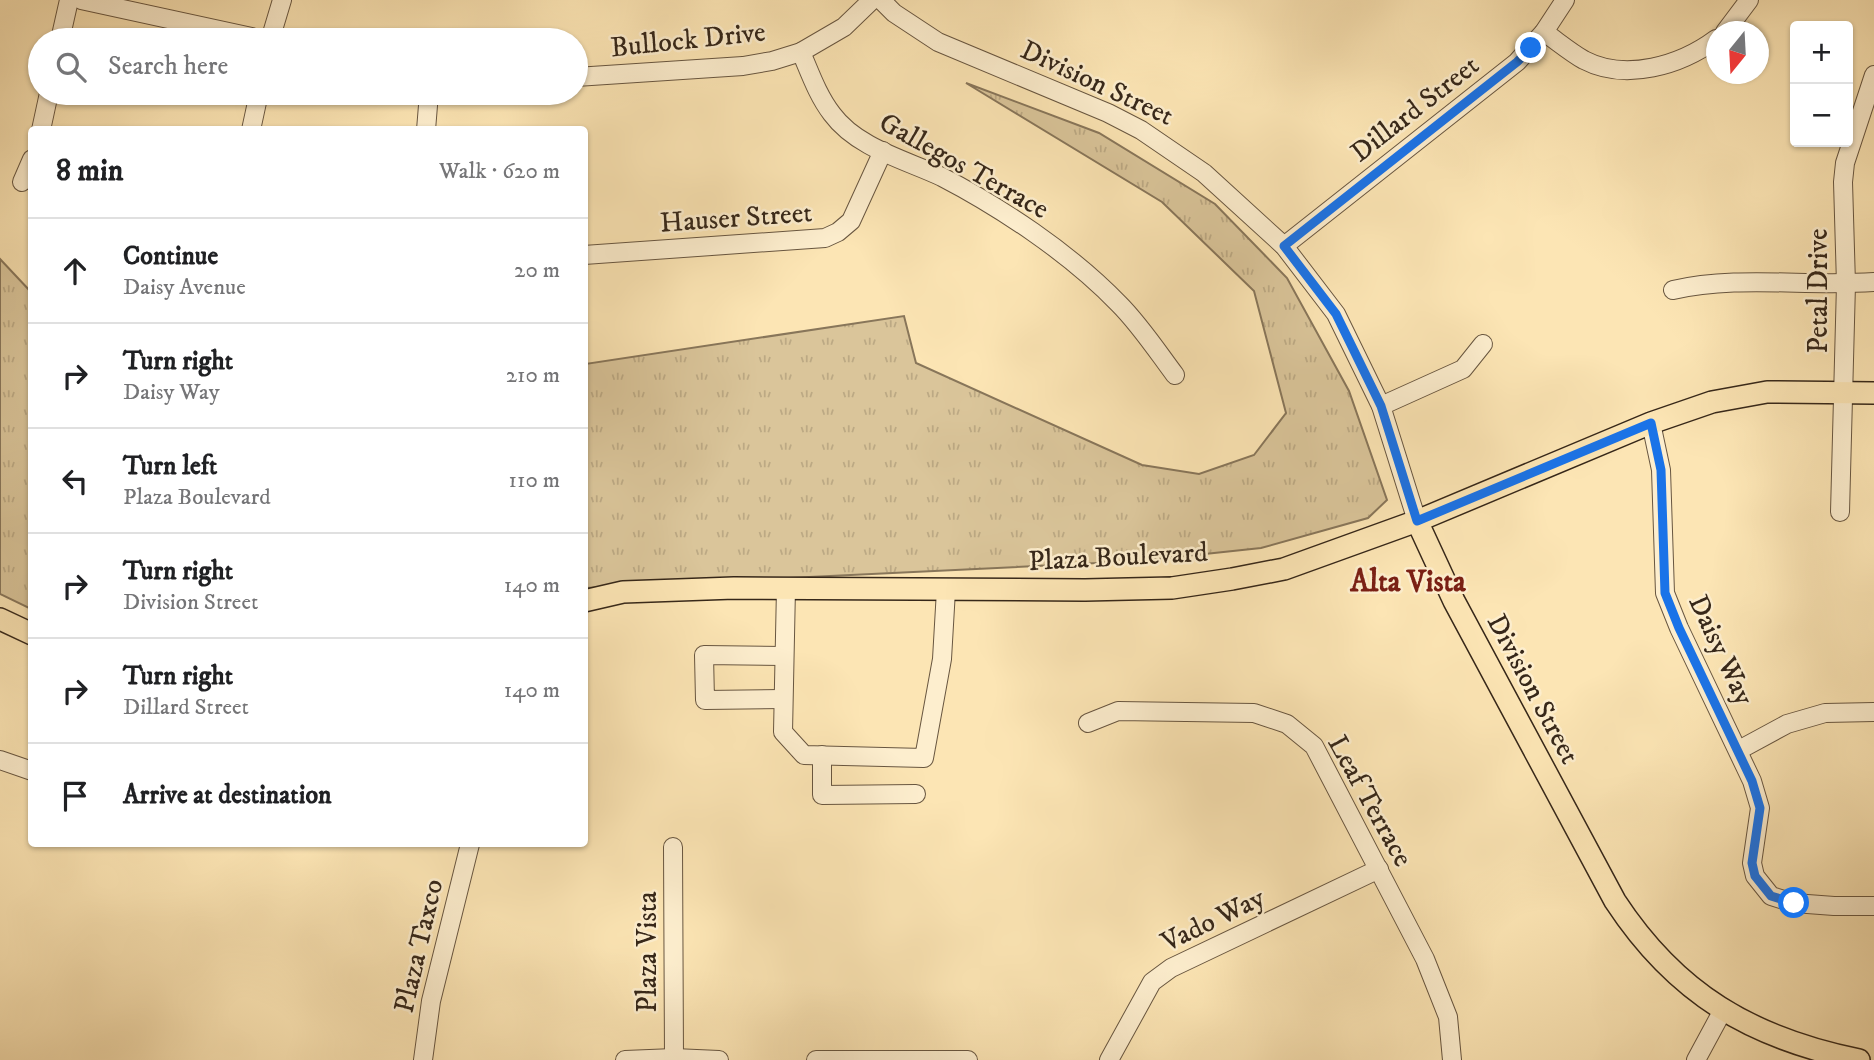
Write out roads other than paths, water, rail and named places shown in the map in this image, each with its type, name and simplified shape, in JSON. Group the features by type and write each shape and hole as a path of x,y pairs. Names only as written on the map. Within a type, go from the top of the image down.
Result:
{"main road":[{"name":"Plaza Boulevard","path":"588,600 623,592 734,588 1172,588 1220,581 1284,569 1417,521 1651,423 1712,402 1767,392 1874,393"},
{"name":"Division Street","path":"1417,521 1458,607 1615,901 1637,935 1686,984 1723,1010 1755,1028 1825,1053 1858,1060"},
{"path":"0,619 28,632"}],"street":[{"path":"63,28 69,0"},
{"path":"82,0 212,28"},
{"path":"272,28 282,0"},
{"name":"Bullock Drive","path":"588,76 743,66 801,52 844,26 872,0"},
{"name":"Division Street","path":"881,0 894,13 938,42 1108,113 1141,130 1204,173 1284,246 1336,314 1381,406 1417,521"},
{"name":"Dillard Street","path":"1284,246 1517,62 1544,32 1565,0"},
{"path":"1733,21 1749,0"},
{"path":"1544,32 1585,60 1601,66 1635,69 1686,58 1706,46"},
{"name":"Gallegos Terrace","path":"801,52 817,90 832,115 846,129 974,195 1003,212 1064,256 1120,305 1175,374"},
{"name":"Petal Drive","path":"1840,512 1846,284 1843,182 1845,163 1874,75"},
{"path":"42,126 46,105"},
{"path":"252,126 256,105"},
{"path":"426,126 428,105"},
{"name":"Hauser Street","path":"588,255 825,238 838,232 850,221 883,150"},
{"path":"22,182 28,168"},
{"path":"1673,290 1703,283 1874,282"},
{"path":"1381,406 1463,369 1483,344"},
{"name":"Daisy Way","path":"1651,423 1661,470 1665,593 1752,781 1760,808 1752,863 1755,876 1771,896 1794,903 1874,906"},
{"path":"786,588 783,732 804,755 924,758 942,659 946,590"},
{"path":"783,699 705,700 705,655 784,656"},
{"name":"Leaf Terrace","path":"1088,723 1118,711 1243,712 1266,715 1287,724 1314,746 1425,959 1448,1017 1452,1060"},
{"path":"1739,750 1787,724 1825,713 1874,712"},
{"path":"822,755 822,794 916,794"},
{"path":"0,760 28,770"},
{"name":"Plaza Vista","path":"673,846 674,1058"},
{"name":"Plaza Taxco","path":"424,1060 431,1001 469,847"},
{"name":"Vado Way","path":"1109,1060 1153,982 1171,968 1379,869"},
{"path":"1696,1060 1723,1010"},
{"path":"625,1060 719,1060"},
{"path":"816,1060 968,1060"}],"district":[{"name":"Alta Vista","path":"1408,582"}]}
